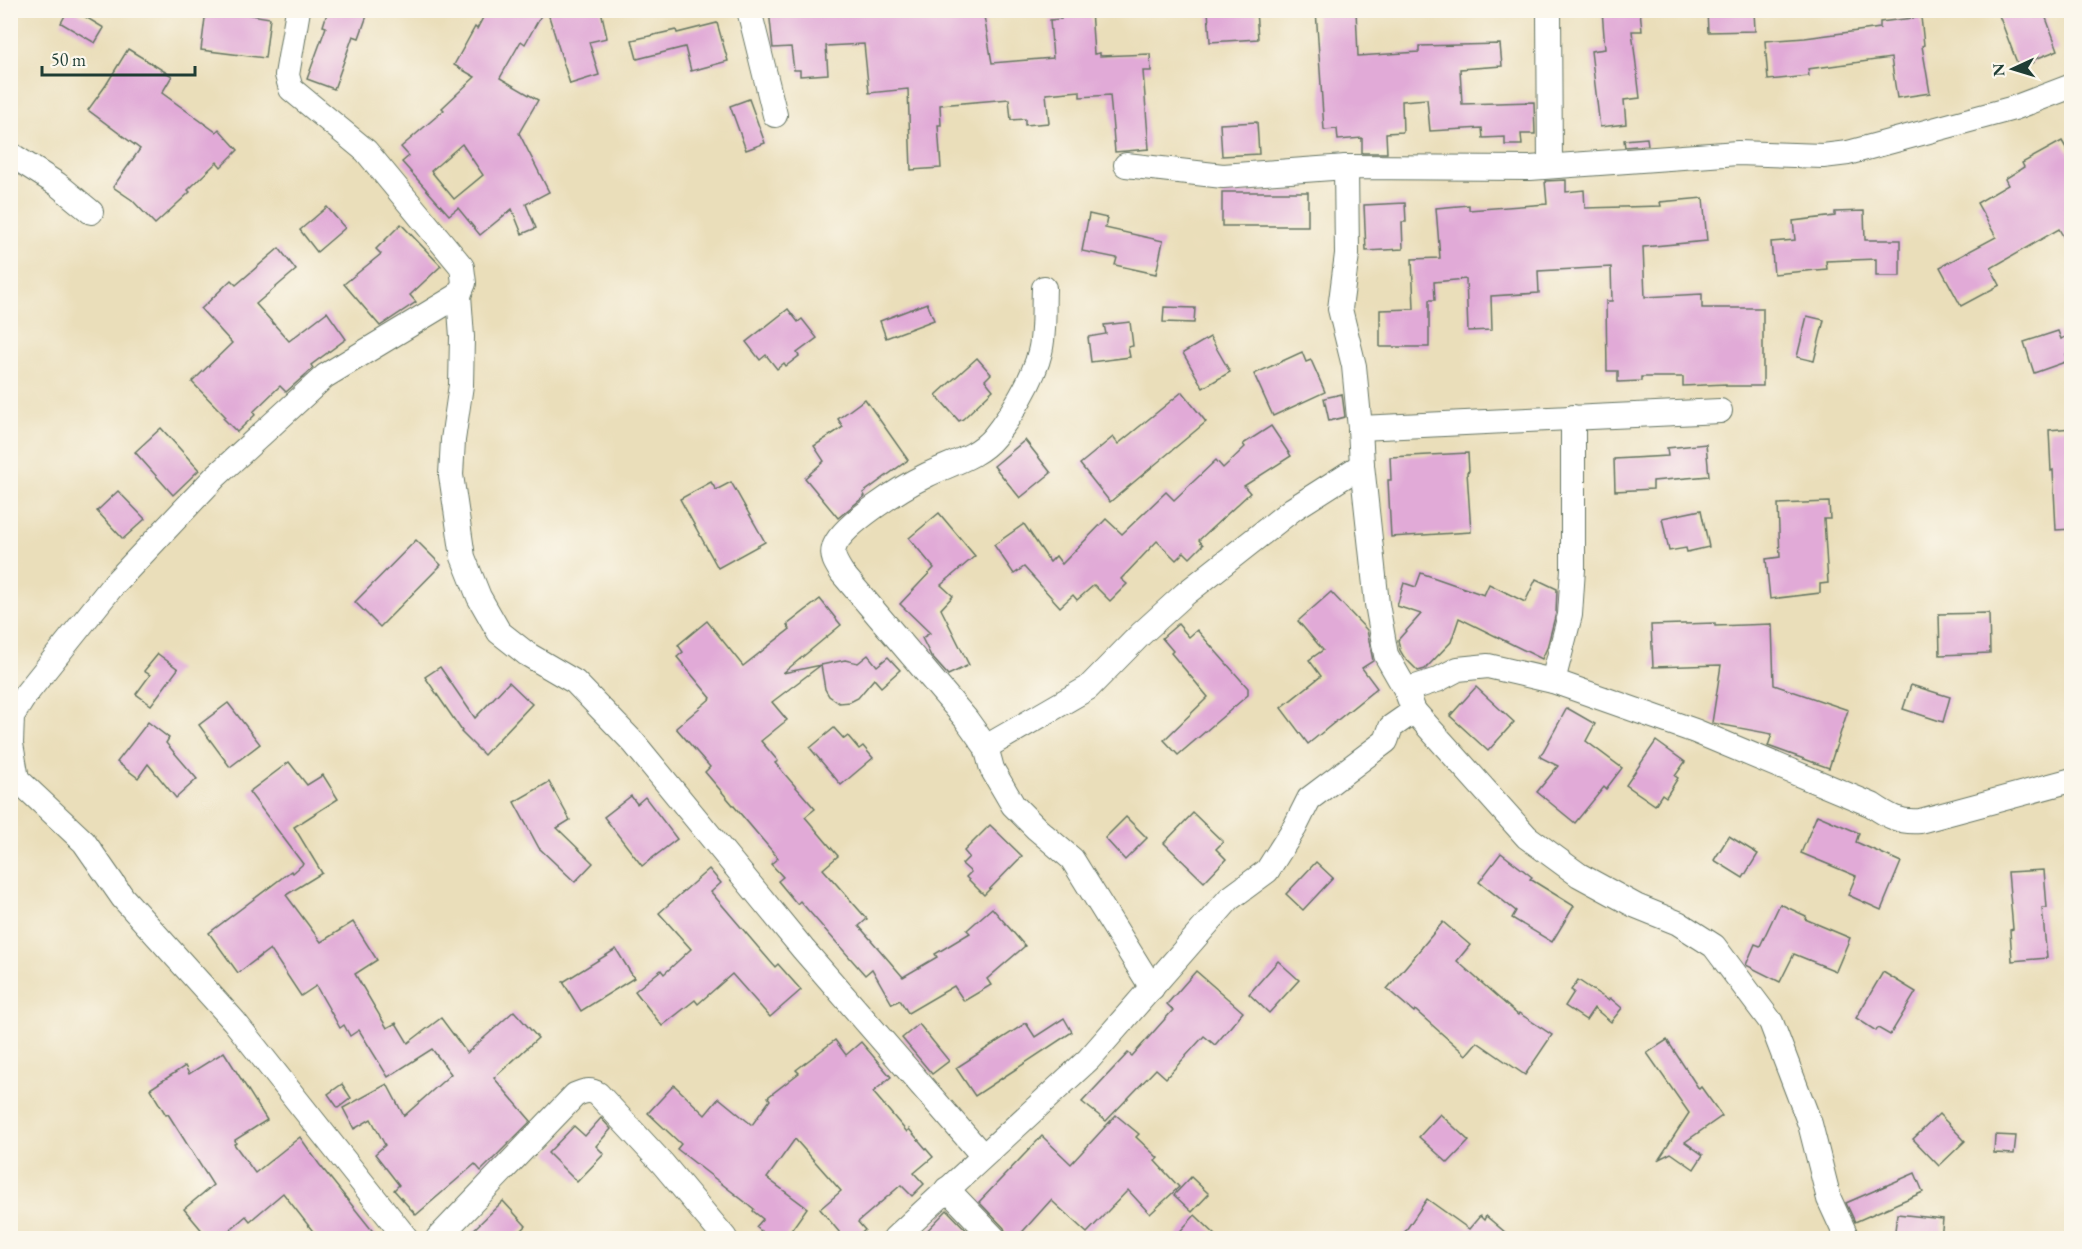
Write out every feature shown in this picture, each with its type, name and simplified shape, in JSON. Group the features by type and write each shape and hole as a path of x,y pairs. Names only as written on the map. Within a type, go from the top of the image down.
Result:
{"street":[{"path":"298,10 287,75 291,89 366,151 462,267 465,282 459,296 462,337 461,385 453,440 451,476 463,557 479,597 500,632 528,654 575,682 634,743 796,940 984,1156"},
{"path":"749,10 775,115"},
{"path":"1549,10 1550,166"},
{"path":"1126,165 1223,176 1346,167 1483,169 1738,153 1823,156 1848,153 2014,108 2072,86"},
{"path":"10,154 57,184 91,212"},
{"path":"1346,167 1347,254 1340,309 1354,366 1362,465 1386,655 1410,700 1527,837 1579,875 1636,906 1678,923 1714,946 1772,1022 1810,1125 1829,1199 1847,1239"},
{"path":"1044,288 1040,353 1022,396 993,439 970,456 925,476 857,519 841,534 834,548 834,558 842,573 966,719 986,747 992,769 1013,805 1072,859 1152,988"},
{"path":"406,1239 234,1021 123,898 84,842 17,778 11,744 12,716 26,693 114,584 216,477 325,376 459,296"},
{"path":"1360,428 1720,411"},
{"path":"1553,681 1570,615 1573,569 1573,417"},
{"path":"986,747 1088,688 1141,634 1185,594 1293,509 1362,465"},
{"path":"895,1239 1089,1059 1229,899 1267,871 1296,827 1309,799 1386,741 1391,727 1410,700 1437,680 1458,669 1488,666 1553,681 1695,731 1872,805 1890,817 1907,822 1920,821 2072,780"},
{"path":"438,1239 575,1095 593,1090 663,1164 725,1239"},
{"path":"947,1189 994,1239"}],"building":[{"path":"68,10 74,10 104,28 95,43 61,23"},
{"path":"206,10 221,10 270,18 265,58 201,50"},
{"path":"328,10 369,10 359,38 353,36 334,89 307,79 326,27 323,26"},
{"path":"487,10 544,10 525,44 521,41 500,78 538,100 519,133 549,192 526,204 536,228 522,234 512,209 480,235 458,208 449,215 402,162 409,156 401,147 444,110 442,108 475,77 454,65 475,27 477,29","holes":["462,144 483,175 454,199 431,171"]},
{"path":"547,10 601,10 607,38 589,42 599,75 570,84"},
{"path":"769,10 983,10 992,63 1053,58 1050,20 1061,19 1060,10 1091,10 1094,54 1100,53 1100,56 1150,54 1151,71 1143,71 1149,149 1115,152 1110,95 1080,97 1080,91 1046,94 1049,123 1025,125 1025,119 1011,120 1009,99 940,105 941,125 938,125 941,168 911,170 908,89 869,93 864,44 826,46 828,74 800,76 800,70 794,70 791,47 773,48"},
{"path":"1208,10 1256,10 1258,39 1210,42"},
{"path":"1316,10 1356,10 1358,56 1419,52 1419,46 1500,44 1502,66 1460,69 1462,104 1534,102 1535,134 1521,134 1522,145 1505,145 1505,137 1483,138 1482,128 1430,131 1427,99 1402,101 1403,132 1386,133 1387,153 1362,153 1362,138 1338,140 1337,129 1324,130"},
{"path":"1602,10 1640,10 1642,31 1632,31 1640,98 1624,100 1626,124 1600,127 1591,51 1605,49"},
{"path":"1707,10 1754,10 1755,31 1708,32"},
{"path":"1997,10 2043,10 2058,50 2019,68"},
{"path":"1921,17 1924,45 1922,46 1930,93 1897,98 1891,58 1808,69 1809,76 1768,80 1765,41 1880,28 1880,22"},
{"path":"717,23 728,61 691,71 685,47 637,59 632,40 676,30 677,33"},
{"path":"128,49 172,76 162,93 216,132 219,129 238,150 221,167 217,162 188,190 190,192 155,224 132,200 113,187 140,149 88,110"},
{"path":"749,99 765,143 746,150 730,106"},
{"path":"1257,122 1259,154 1222,156 1220,124"},
{"path":"1647,138 1648,145 1625,147 1624,140"},
{"path":"2062,141 2072,158 2072,252 2059,229 1991,268 2000,285 1961,306 1940,267 1996,237 1977,203 2008,185 2005,179 2024,167 2022,163"},
{"path":"1566,180 1566,192 1584,190 1585,208 1661,206 1660,202 1703,198 1707,241 1643,247 1645,297 1702,294 1702,308 1763,308 1763,386 1726,386 1726,384 1683,386 1683,377 1641,377 1641,381 1618,382 1618,371 1607,371 1606,301 1612,301 1611,267 1538,271 1539,293 1491,296 1492,330 1468,331 1466,279 1434,282 1435,300 1429,300 1429,347 1380,347 1380,310 1414,309 1412,259 1440,258 1436,208 1469,205 1469,210 1547,204 1545,181"},
{"path":"1222,192 1308,192 1308,226 1222,226"},
{"path":"1405,203 1406,222 1402,222 1403,249 1366,251 1364,205"},
{"path":"327,207 345,228 317,252 300,230"},
{"path":"1864,211 1865,240 1900,240 1900,276 1876,276 1876,259 1826,261 1827,269 1774,274 1771,242 1795,240 1793,221 1835,216 1835,212"},
{"path":"1089,214 1107,218 1105,228 1163,241 1156,274 1115,265 1117,258 1082,251"},
{"path":"401,224 441,266 410,295 416,302 380,326 344,284 381,254 376,249"},
{"path":"279,248 296,270 256,304 289,341 327,312 346,339 311,365 313,368 286,392 280,386 253,412 255,415 237,432 192,382 232,343 201,309 231,280 236,285"},
{"path":"927,303 934,320 886,338 880,321"},
{"path":"1164,307 1195,308 1194,323 1163,322"},
{"path":"788,309 798,322 802,319 817,338 797,353 799,356 786,366 784,363 777,369 766,355 760,360 746,342"},
{"path":"1807,316 1824,320 1814,361 1797,357"},
{"path":"1130,322 1133,346 1128,347 1130,357 1091,362 1088,337 1106,334 1104,325"},
{"path":"2058,331 2061,339 2068,336 2072,348 2072,353 2066,354 2068,361 2034,373 2024,342"},
{"path":"1210,337 1230,372 1203,388 1183,353"},
{"path":"1302,352 1306,362 1311,360 1325,392 1273,416 1254,374"},
{"path":"977,358 991,374 985,380 993,390 959,421 936,395"},
{"path":"1182,392 1206,422 1110,502 1080,464 1113,437 1118,444"},
{"path":"1342,394 1345,417 1329,421 1324,398"},
{"path":"865,399 908,460 863,493 865,496 838,518 805,478 824,461 814,446 843,427 838,419"},
{"path":"1271,426 1291,456 1244,486 1250,493 1199,540 1203,545 1190,558 1184,552 1176,560 1157,541 1121,579 1127,584 1110,601 1094,585 1077,600 1073,595 1060,607 1024,567 1014,574 994,545 1024,524 1050,562 1056,556 1062,564 1106,519 1122,534 1166,492 1174,500 1216,460 1223,468 1245,447 1243,444"},
{"path":"161,428 199,470 173,495 135,452"},
{"path":"2072,428 2072,529 2056,530 2049,430"},
{"path":"1025,440 1051,473 1020,498 994,466"},
{"path":"1706,444 1709,476 1653,481 1653,489 1615,491 1614,459 1668,456 1667,448"},
{"path":"1468,453 1471,532 1391,537 1388,480 1391,480 1390,457"},
{"path":"711,482 716,490 731,482 765,542 718,568 680,499"},
{"path":"118,491 145,519 123,539 97,511"},
{"path":"1829,502 1830,519 1824,519 1828,583 1820,584 1820,593 1770,599 1766,559 1780,557 1778,504"},
{"path":"1701,510 1709,547 1687,552 1686,548 1669,551 1662,518"},
{"path":"939,513 975,556 941,585 953,596 941,609 969,665 948,675 931,656 922,638 930,633 900,604 934,568 909,538"},
{"path":"416,540 441,565 380,627 355,602"},
{"path":"1421,573 1484,595 1489,584 1525,602 1536,579 1557,589 1556,613 1542,659 1459,618 1451,642 1425,669 1418,671 1404,657 1398,640 1421,614 1397,606 1404,583 1416,587"},
{"path":"1331,592 1367,630 1373,661 1362,668 1377,688 1308,744 1281,708 1321,676 1309,660 1323,650 1298,621"},
{"path":"820,599 841,625 783,673 821,665 772,702 787,720 761,741 778,761 775,763 815,809 805,817 838,856 823,869 867,919 859,926 903,977 937,957 935,954 970,933 967,930 992,908 1025,946 987,979 991,985 964,1001 954,986 908,1013 900,1000 892,1004 872,969 865,975 800,901 797,904 778,881 783,877 771,864 778,858 705,772 710,767 676,728 711,698 677,657 683,652 678,645 707,621 743,666 790,629 787,625"},
{"path":"1989,613 1990,653 1940,655 1939,614"},
{"path":"1715,623 1715,626 1772,624 1774,685 1848,710 1829,768 1768,746 1772,734 1712,723 1721,665 1653,667 1651,625"},
{"path":"1178,624 1189,637 1197,630 1248,688 1248,695 1178,755 1164,740 1208,697 1171,653 1173,651 1162,638"},
{"path":"158,654 178,669 151,705 136,694 150,675 144,671"},
{"path":"868,655 877,666 888,657 900,670 881,687 874,679 858,698 850,702 839,703 829,696 825,689 821,665 845,660 858,663"},
{"path":"440,667 475,718 509,682 532,704 484,755 461,732 425,677"},
{"path":"1911,685 1950,697 1943,722 1903,709"},
{"path":"1476,687 1514,722 1488,751 1450,716"},
{"path":"228,703 260,744 230,767 199,725"},
{"path":"1567,708 1595,724 1586,741 1622,768 1575,823 1537,792 1558,766 1540,757"},
{"path":"148,722 169,738 166,743 197,779 176,798 148,764 138,778 117,762"},
{"path":"834,728 844,739 848,736 859,749 863,746 873,758 841,785 810,748"},
{"path":"1656,741 1685,762 1675,776 1678,778 1666,797 1662,794 1655,805 1626,785"},
{"path":"289,762 307,785 323,775 338,799 294,827 322,873 286,895 321,942 353,922 377,960 355,974 387,1028 396,1023 408,1043 441,1018 467,1053 514,1011 538,1038 494,1078 531,1121 481,1171 475,1164 416,1215 394,1190 399,1185 375,1154 385,1145 371,1119 354,1129 343,1108 387,1084 404,1116 451,1074 432,1049 388,1077 359,1030 350,1036 344,1025 340,1028 316,986 301,996 270,949 238,973 209,933 303,864 249,792"},
{"path":"549,782 570,820 557,828 593,863 575,882 539,848 514,802"},
{"path":"631,796 637,804 645,797 677,839 642,866 604,817"},
{"path":"1193,813 1223,842 1216,849 1226,859 1204,882 1164,843"},
{"path":"1817,815 1859,833 1856,842 1901,862 1881,910 1848,895 1856,876 1801,853"},
{"path":"1126,817 1147,838 1125,860 1105,838"},
{"path":"990,825 1022,856 984,895 966,877 971,872 962,864 969,857 964,851"},
{"path":"1729,836 1758,854 1743,878 1714,860"},
{"path":"1501,853 1532,877 1530,879 1574,906 1552,942 1512,918 1516,911 1479,882"},
{"path":"1316,862 1333,878 1303,910 1286,894"},
{"path":"709,869 721,883 711,892 775,967 778,964 801,990 770,1017 732,974 698,1004 695,1000 662,1026 635,991 661,970 664,974 691,949 659,913"},
{"path":"2044,870 2047,908 2042,908 2047,958 2012,961 2010,930 2013,929 2008,872"},
{"path":"1780,904 1806,916 1805,919 1850,938 1836,971 1794,954 1780,982 1746,965 1755,944 1760,946"},
{"path":"1443,922 1470,945 1457,961 1518,1015 1519,1013 1552,1035 1525,1075 1477,1042 1466,1055 1415,1010 1414,1012 1387,989"},
{"path":"616,949 634,978 581,1011 563,982"},
{"path":"1278,961 1299,980 1269,1013 1249,994"},
{"path":"1196,971 1243,1012 1215,1045 1204,1036 1166,1078 1156,1069 1106,1121 1082,1102 1128,1053 1132,1056 1173,1010 1167,1004"},
{"path":"1883,972 1916,992 1890,1035 1878,1028 1876,1031 1856,1018"},
{"path":"1578,980 1608,1000 1610,998 1622,1008 1611,1022 1594,1008 1586,1020 1565,1006"},
{"path":"1064,1018 1072,1032 975,1096 956,1068 1026,1023 1035,1037"},
{"path":"919,1024 949,1061 932,1074 902,1038"},
{"path":"835,1040 846,1055 861,1042 891,1077 873,1092 907,1132 909,1129 933,1157 914,1173 924,1184 912,1196 901,1185 858,1222 865,1230 855,1239 845,1239 820,1209 841,1191 795,1139 767,1178 807,1208 785,1239 771,1239 756,1227 763,1219 753,1211 754,1209 677,1149 681,1144 648,1113 674,1085 705,1115 719,1098 752,1125 770,1100 768,1097 799,1073 796,1070"},
{"path":"1667,1040 1699,1089 1701,1087 1722,1116 1685,1142 1703,1155 1694,1169 1671,1153 1659,1159 1689,1113 1647,1053"},
{"path":"224,1052 267,1120 235,1140 234,1144 255,1173 300,1137 379,1239 319,1239 283,1193 250,1221 246,1216 219,1239 209,1239 184,1209 213,1185 150,1089 185,1066 189,1074"},
{"path":"342,1084 351,1098 338,1108 328,1094"},
{"path":"1440,1114 1469,1141 1448,1163 1419,1137"},
{"path":"1939,1114 1965,1141 1939,1166 1913,1139"},
{"path":"1116,1115 1139,1134 1136,1137 1158,1158 1155,1161 1179,1187 1150,1214 1128,1190 1087,1233 1051,1200 1016,1239 1008,1239 1004,1228 979,1202 1042,1136 1071,1164"},
{"path":"601,1118 611,1129 596,1146 604,1154 577,1182 548,1153 574,1126 585,1136"},
{"path":"1995,1135 2016,1136 2014,1154 1994,1153"},
{"path":"1915,1173 1923,1192 1855,1222 1846,1203"},
{"path":"1191,1177 1209,1194 1192,1212 1174,1195"},
{"path":"1427,1199 1469,1229 1480,1216 1484,1220 1486,1216 1513,1239 1400,1239"},
{"path":"503,1201 526,1226 513,1239 464,1239"},
{"path":"947,1210 975,1239 919,1239"},
{"path":"1897,1214 1943,1219 1941,1239 1894,1239"},
{"path":"1195,1215 1220,1239 1173,1239"}]}
